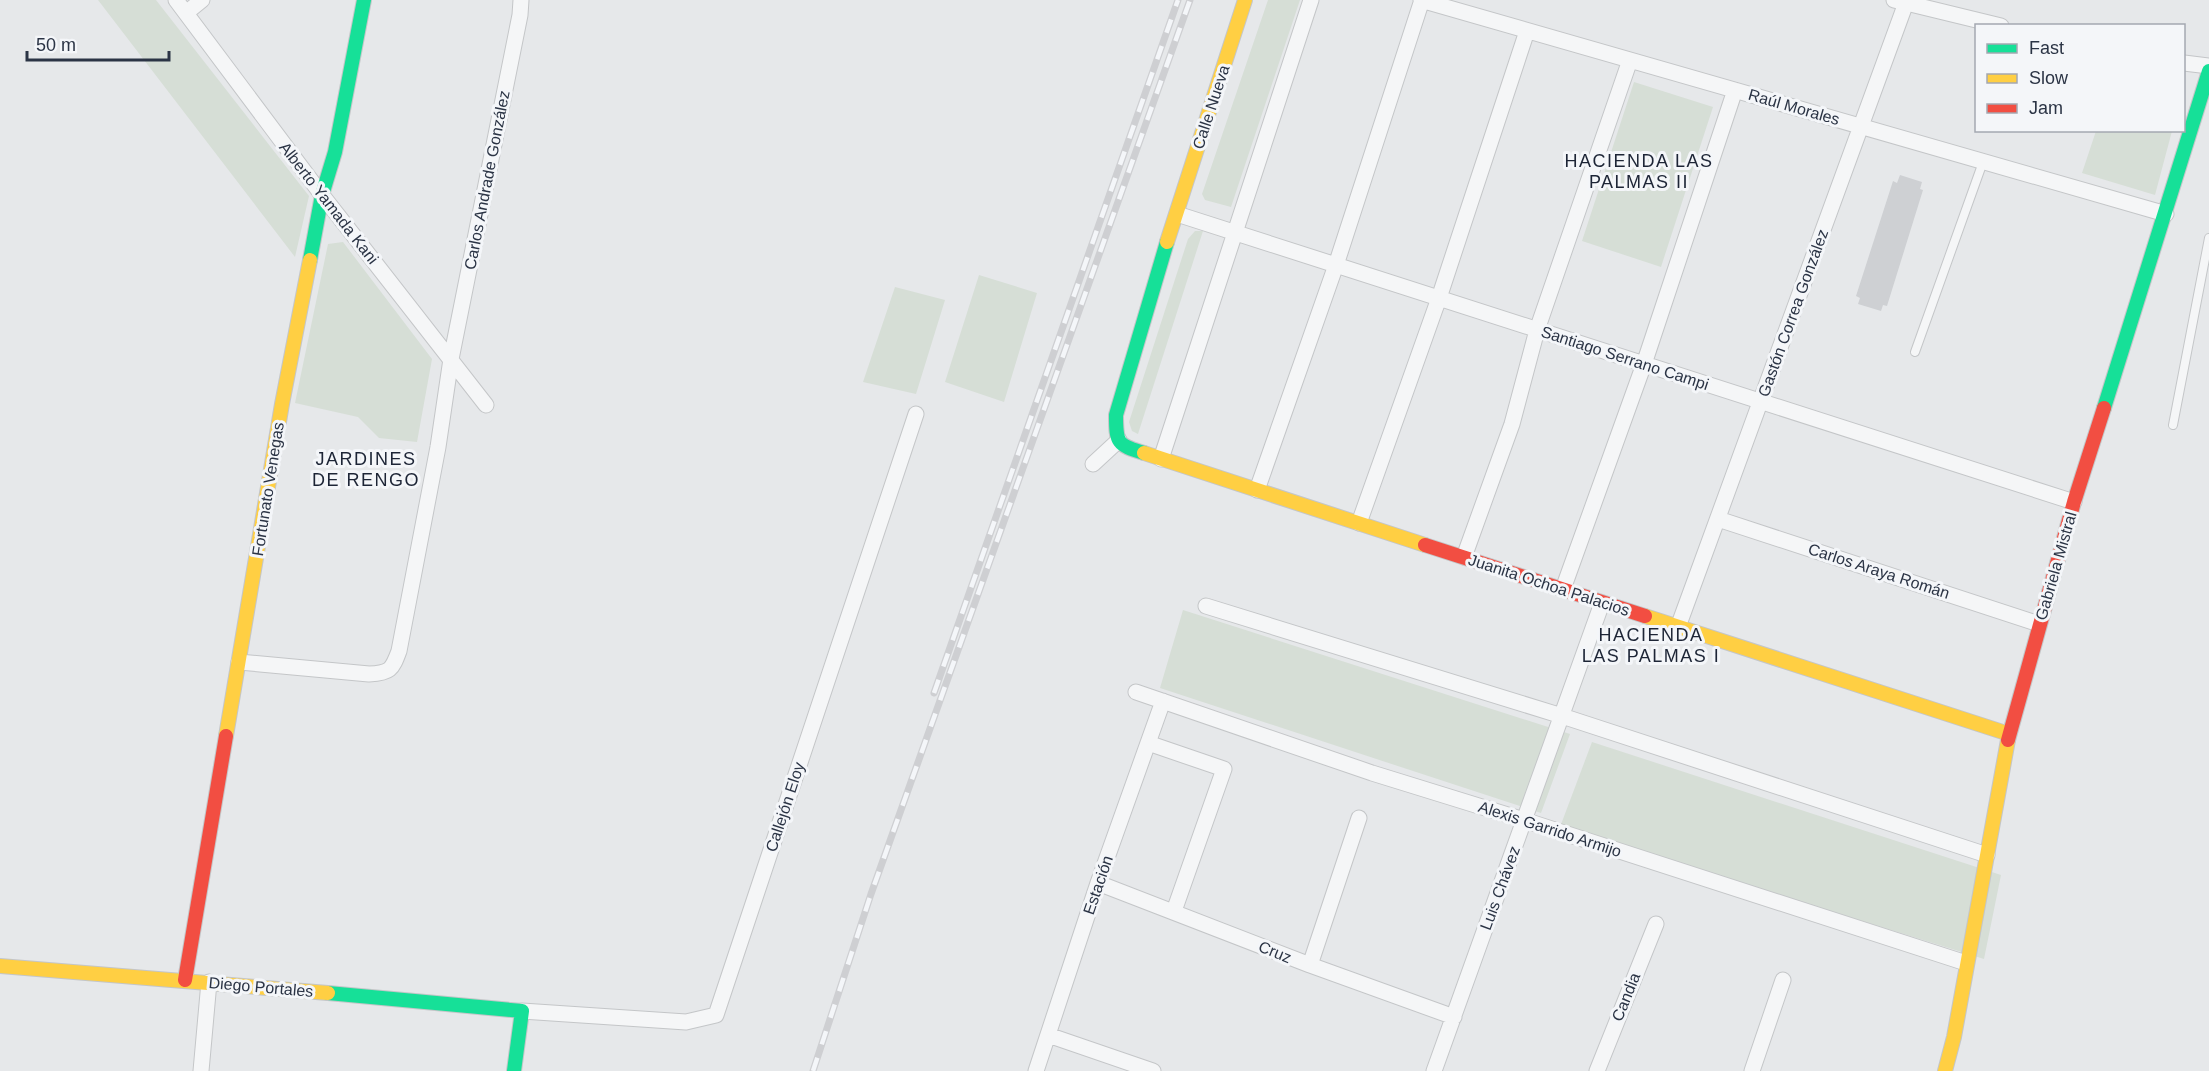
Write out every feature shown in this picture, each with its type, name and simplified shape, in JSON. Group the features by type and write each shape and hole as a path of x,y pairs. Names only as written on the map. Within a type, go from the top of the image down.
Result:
{"street":[{"name":"Alberto Yamada Kani","path":"176,0 322,195 486,405"},
{"path":"186,13 202,0"},
{"name":"Fortunato Venegas","path":"184,980 282,404 322,195 335,152 364,0"},
{"name":"Carlos Andrade González","path":"239,662 369,674 384,674 393,667 399,651 438,447 451,359 520,15 521,0"},
{"name":"Calle Nueva","path":"1121,443 1116,435 1116,415 1245,0"},
{"path":"1161,459 1311,0"},
{"path":"1257,490 1336,265 1421,0"},
{"name":"Raúl Morales","path":"1421,0 2166,214"},
{"path":"1902,1 1993,24"},
{"name":"Gastón Correa González","path":"1678,627 1861,127 1902,1"},
{"path":"1359,523 1440,298 1527,31"},
{"path":"1464,557 1512,424 1537,330 1630,60"},
{"path":"2185,63 2209,66"},
{"name":"Gabriela Mistral","path":"1945,1071 1954,1037 2009,734 2074,502 2209,71"},
{"path":"1563,589 1644,364 1735,90"},
{"name":"Santiago Serrano Campi","path":"1177,214 2074,502"},
{"name":"Callejón Eloy","path":"522,1011 686,1022 716,1015 915,414"},
{"path":"1093,464 1121,443"},
{"name":"Juanita Ochoa Palacios","path":"1121,443 1161,459 2009,734"},
{"name":"Carlos Araya Román","path":"1718,519 2039,624"},
{"name":"Luis Chávez","path":"1434,1071 1602,603"},
{"path":"1206,606 1562,716 1987,855"},
{"name":"Alexis Garrido Armijo","path":"1136,692 1372,773 1966,963"},
{"name":"Estación","path":"1036,1071 1098,883 1163,701"},
{"path":"1148,742 1224,769 1174,911"},
{"path":"1310,966 1359,818"},
{"name":"Cruz","path":"1098,883 1310,966 1454,1017"},
{"name":"Candia","path":"1601,1070 1656,924"},
{"name":"Diego Portales","path":"0,966 209,982 522,1011"},
{"path":"1752,1071 1783,980"},
{"path":"201,1071 209,982"},
{"path":"513,1071 522,1011"},
{"path":"1048,1035 1154,1071"}],"lane":[{"path":"1916,352 1983,162"},
{"path":"2173,425 2209,238"}],"shaded area":[{"path":"98,0 156,0 309,196 295,257"},
{"path":"1268,0 1300,0 1231,207 1205,200 1202,194"},
{"path":"1634,82 1713,107 1661,267 1582,241"},
{"path":"2096,132 2172,132 2155,195 2082,173"},
{"path":"1195,231 1203,231 1138,434 1132,431 1129,422 1188,239"},
{"path":"343,242 432,359 417,442 379,438 358,417 295,403 328,244"},
{"path":"979,275 1037,293 1004,402 945,382"},
{"path":"895,287 945,300 916,394 863,382"},
{"path":"1183,610 1570,734 1541,813 1160,688"},
{"path":"1592,742 2001,875 1984,959 1560,827"}],"building":[{"path":"1900,175 1922,182 1920,189 1923,190 1887,306 1883,305 1881,311 1858,304 1860,298 1856,296 1893,181 1897,183"}],"railway":[{"path":"934,693 1178,0"},
{"path":"813,1071 871,894 1190,0"}],"traffic: fast":[{"path":"310,260 322,195 335,152 364,0"},
{"path":"2104,408 2209,71"},
{"path":"1144,453 1128,448 1120,442 1116,415 1167,242"},
{"path":"328,993 522,1011 514,1071"}],"traffic: slow":[{"path":"1167,242 1245,0"},
{"path":"226,736 282,404 310,260"},
{"path":"1144,453 1425,545"},
{"path":"1645,616 2009,734"},
{"path":"1945,1071 1954,1037 2008,740"},
{"path":"0,966 328,993"}],"traffic: jam":[{"path":"2008,740 2074,502 2104,408"},
{"path":"1425,545 1645,616"},
{"path":"185,980 226,736"}],"district":[{"name":"HACIENDA LAS PALMAS II","path":"1639,171"},
{"name":"JARDINES DE RENGO","path":"366,469"},
{"name":"HACIENDA LAS PALMAS I","path":"1651,645"}]}
